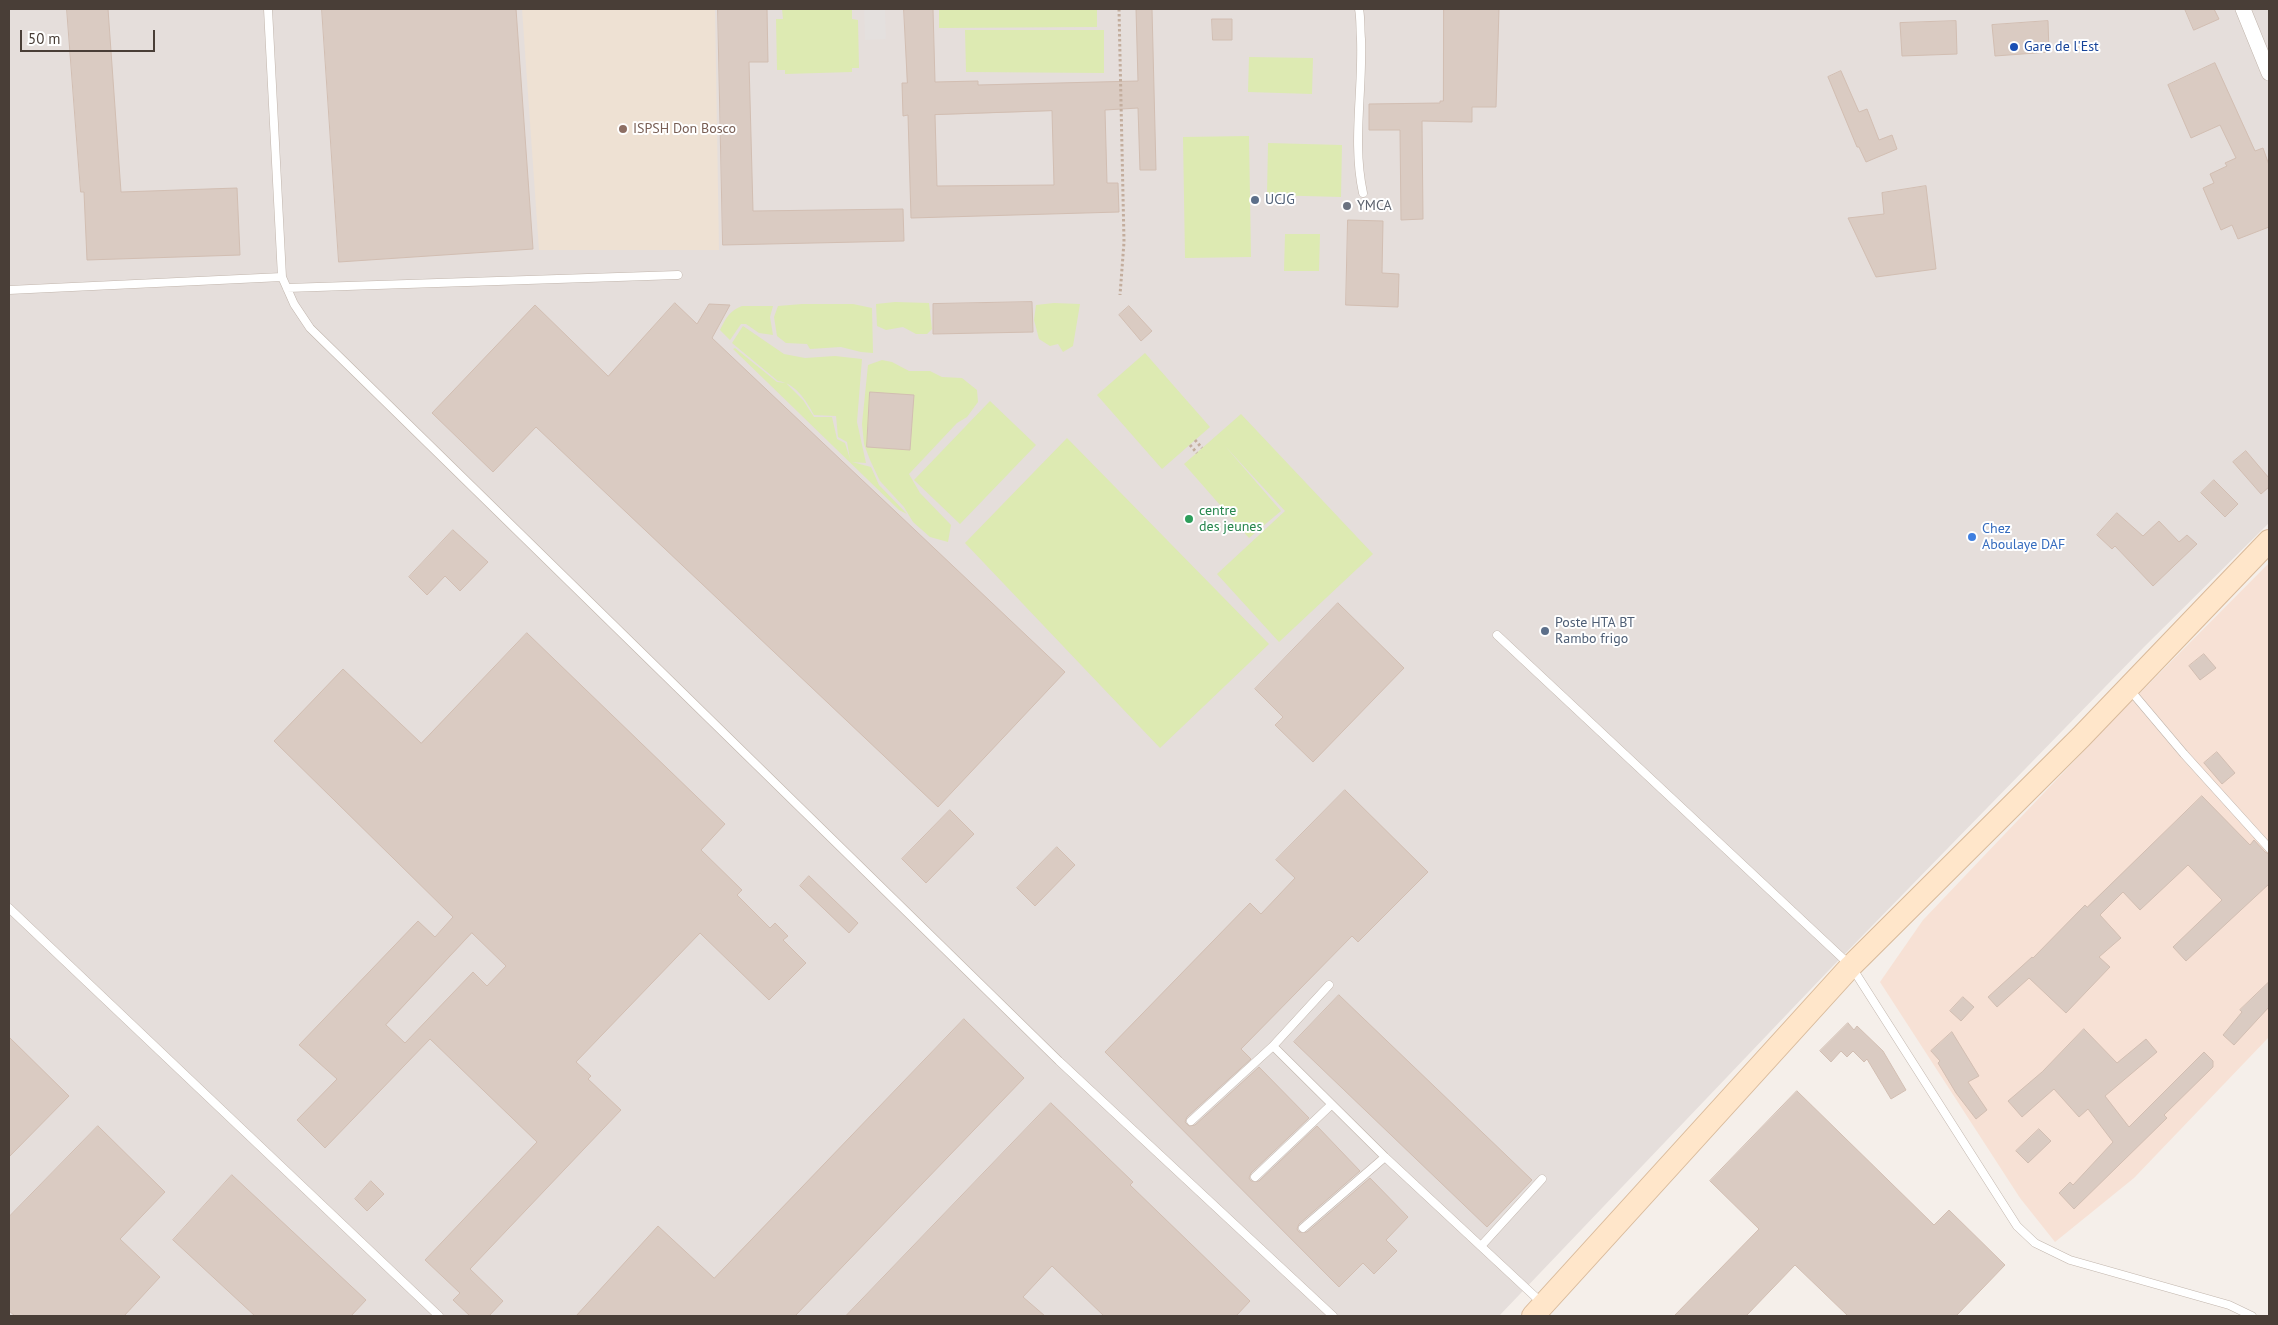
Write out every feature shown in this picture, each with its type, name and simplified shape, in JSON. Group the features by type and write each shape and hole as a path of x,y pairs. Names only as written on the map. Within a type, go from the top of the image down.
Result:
{"main road":[{"path":"1539,1311 1705,1125 1851,966 2129,688 2269,541"}],"street":[{"path":"2243,9 2269,73"}],"lane":[{"path":"268,9 282,277 294,304 317,335 1059,1061 1334,1316"},
{"path":"1358,9 1362,58 1359,113 1359,175 1363,193"},
{"path":"287,288 678,275"},
{"path":"9,290 282,277"},
{"path":"1497,634 1851,966 2017,1226 2035,1243 2070,1260 2228,1306 2252,1316"},
{"path":"2129,688 2184,754 2269,848"},
{"path":"9,908 439,1316"},
{"path":"1191,1121 1273,1046 1329,985"},
{"path":"1273,1046 1384,1157 1482,1245 1539,1311"},
{"path":"1255,1177 1331,1105"},
{"path":"1303,1228 1384,1157"},
{"path":"1482,1245 1542,1179"}],"path":[{"path":"1119,9 1124,242 1120,295"},
{"path":"1195,440 1202,448"},
{"path":"1190,445 1196,453"}],"shaded area":[{"path":"9,9 2269,9 2269,523 2144,647 1831,968 1499,1316 9,1316"},
{"name":"ISPSH Don Bosco","path":"522,9 715,9 719,250 539,250"},
{"path":"864,9 885,9 886,39 865,40"},
{"path":"2269,563 2269,1037 2134,1178 2055,1242 2020,1198 1880,982 1923,920 2119,714"}],"green space":[{"path":"782,9 858,9 852,10 852,19 858,20 859,68 852,68 852,72 785,74 785,70 777,70 776,19 783,19"},
{"path":"939,9 1097,9 1097,27 939,28"},
{"path":"965,30 1104,30 1104,73 966,72"},
{"path":"1249,57 1313,58 1312,94 1248,92"},
{"path":"1249,136 1251,257 1185,258 1183,137"},
{"path":"1268,143 1342,145 1341,197 1267,195"},
{"path":"1285,234 1320,234 1319,271 1284,271"},
{"path":"895,302 929,303 932,329 927,334 916,334 903,327 886,330 877,326 876,304"},
{"path":"1054,303 1080,304 1073,346 1063,352 1058,344 1050,346 1039,339 1034,320 1036,305"},
{"path":"853,304 872,308 873,353 841,347 810,349 807,344 786,343 777,336 774,317 778,306"},
{"path":"742,306 773,306 770,317 773,335 759,333 746,324 741,324 730,340 720,330 728,315"},
{"path":"743,326 784,354 805,358 835,356 862,359 857,422 866,463 852,462 871,467 879,485 907,514 899,510 733,349 735,348 777,382 785,383 778,381 732,343","holes":["787,384 799,393 814,415 836,416 838,437 847,442 850,459 845,443 837,439 832,417 814,417 803,400"]},
{"path":"1145,353 1210,427 1162,469 1097,395"},
{"path":"882,360 892,362 909,371 930,371 942,377 962,378 977,390 978,402 967,417 957,423 909,474 920,493 951,525 948,542 930,537 913,522 904,507 880,481 864,444 862,424 868,365"},
{"path":"990,401 1036,445 960,524 914,480"},
{"path":"1241,414 1373,554 1279,642 1217,574 1285,511 1225,446 1281,511 1249,538 1184,464"},
{"path":"1067,438 1269,644 1160,748 965,543"}],"building":[{"path":"67,9 108,9 121,192 237,188 240,255 87,260 84,192 81,192"},
{"path":"322,9 516,9 533,249 339,262"},
{"path":"718,9 767,9 768,62 749,62 753,211 903,209 904,241 723,245"},
{"path":"904,9 933,9 935,82 978,81 978,85 1138,81 1136,9 1152,9 1156,170 1140,170 1138,108 1105,110 1107,183 1118,183 1119,212 911,218 908,115 903,116 902,83 907,83","holes":["1052,111 1054,185 937,186 935,115"]},
{"path":"1444,9 1499,9 1496,107 1472,107 1472,122 1422,121 1423,219 1401,220 1400,130 1369,130 1369,104 1440,103 1440,101 1443,101"},
{"path":"2185,9 2214,9 2219,19 2194,30"},
{"path":"1212,19 1232,19 1232,40 1213,40"},
{"path":"1956,21 1957,54 1902,56 1900,23"},
{"path":"2048,21 2049,52 1995,56 1992,25"},
{"path":"2215,63 2255,151 2263,148 2269,165 2269,227 2238,239 2232,225 2221,230 2203,188 2214,183 2210,174 2227,166 2225,163 2236,158 2220,125 2191,138 2168,85"},
{"path":"1841,71 1859,112 1867,109 1879,140 1892,135 1897,149 1866,162 1859,147 1857,147 1828,77"},
{"path":"1926,186 1936,269 1876,277 1848,218 1884,214 1882,193"},
{"path":"1348,220 1383,221 1382,273 1399,274 1398,307 1346,305"},
{"path":"1032,302 1033,332 933,334 933,304"},
{"path":"675,303 697,324 709,304 730,305 712,338 1065,672 938,807 536,427 493,472 432,413 535,305 608,376"},
{"path":"1129,306 1152,331 1141,341 1119,315"},
{"path":"870,392 914,395 910,450 867,447"},
{"path":"2246,451 2269,478 2269,487 2261,494 2233,462"},
{"path":"2214,480 2238,504 2225,517 2201,493"},
{"path":"2117,513 2143,536 2159,521 2179,542 2187,535 2197,544 2153,586 2115,546 2112,549 2097,535"},
{"path":"453,530 488,562 460,591 445,576 427,595 409,577"},
{"path":"1338,603 1404,668 1313,762 1275,725 1283,717 1255,689"},
{"path":"527,633 725,824 701,850 742,890 737,895 770,928 775,923 788,936 783,940 806,963 769,1000 700,933 576,1062 591,1076 588,1079 621,1110 470,1269 503,1301 489,1316 470,1316 453,1300 460,1293 425,1260 537,1142 430,1039 325,1148 297,1120 337,1079 299,1045 418,921 435,937 453,917 274,741 343,669 421,743","holes":["472,933 506,966 487,986 473,972 405,1043 386,1025"]},
{"path":"2204,654 2216,668 2200,680 2189,666"},
{"path":"2217,752 2235,773 2222,784 2204,763"},
{"path":"1345,790 1428,872 1358,942 1352,936 1241,1049 1251,1059 1187,1117 1185,1122 1189,1126 1195,1125 1259,1067 1309,1118 1251,1173 1249,1178 1251,1181 1259,1181 1317,1126 1360,1171 1299,1224 1297,1229 1299,1232 1307,1232 1370,1178 1408,1217 1386,1240 1397,1251 1374,1274 1363,1263 1339,1287 1105,1052 1250,903 1261,914 1295,878 1276,860"},
{"path":"2202,796 2250,845 2254,840 2269,854 2269,884 2186,961 2173,947 2222,900 2188,865 2140,910 2123,892 2100,915 2121,938 2099,957 2110,967 2066,1013 2029,978 1997,1007 1988,997 2033,958 2085,905 2087,907"},
{"path":"950,810 974,834 926,883 902,859"},
{"path":"1057,847 1075,865 1035,906 1017,888"},
{"path":"809,876 858,923 849,933 800,886"},
{"path":"2269,982 2269,1007 2234,1045 2223,1035 2242,1012 2240,1010"},
{"path":"1339,995 1532,1180 1487,1227 1294,1042"},
{"path":"1963,997 1974,1007 1961,1021 1950,1011"},
{"path":"964,1019 1024,1078 795,1316 576,1316 658,1226 714,1278"},
{"path":"1848,1023 1854,1030 1857,1026 1883,1051 1906,1090 1891,1099 1867,1059 1864,1062 1853,1051 1847,1057 1841,1051 1831,1062 1820,1051"},
{"path":"2084,1029 2117,1063 2146,1039 2157,1052 2105,1096 2129,1127 2204,1052 2213,1061 2213,1067 2164,1115 2167,1118 2074,1209 2059,1193 2070,1182 2073,1185 2113,1142 2088,1109 2079,1117 2054,1089 2022,1117 2008,1101 2042,1072"},
{"path":"1952,1032 1979,1076 1968,1082 1987,1110 1976,1119 1956,1093 1938,1063 1940,1061 1931,1051"},
{"path":"9,1037 69,1096 9,1157"},
{"path":"1797,1091 1934,1225 1949,1210 2005,1265 1956,1316 1848,1316 1795,1265 1746,1316 1674,1316 1759,1229 1710,1181"},
{"path":"1051,1103 1133,1182 1130,1185 1250,1301 1236,1316 1104,1316 1052,1266 1023,1297 1045,1316 846,1316"},
{"path":"98,1126 165,1192 120,1239 160,1277 124,1316 15,1316 9,1311 9,1217"},
{"path":"2039,1129 2051,1141 2028,1163 2016,1151"},
{"path":"232,1175 366,1300 351,1316 255,1316 173,1240"},
{"path":"371,1181 384,1194 367,1211 355,1199"}],"place":[{"name":"Gare de l'Est","path":"2014,47"},
{"name":"ISPSH Don Bosco","path":"623,129"},
{"name":"UCJG","path":"1255,200"},
{"name":"YMCA","path":"1347,206"},
{"name":"centre des jeunes","path":"1189,519"},
{"name":"Chez Aboulaye DAF","path":"1972,537"},
{"name":"Poste HTA BT Rambo frigo","path":"1545,631"}]}
